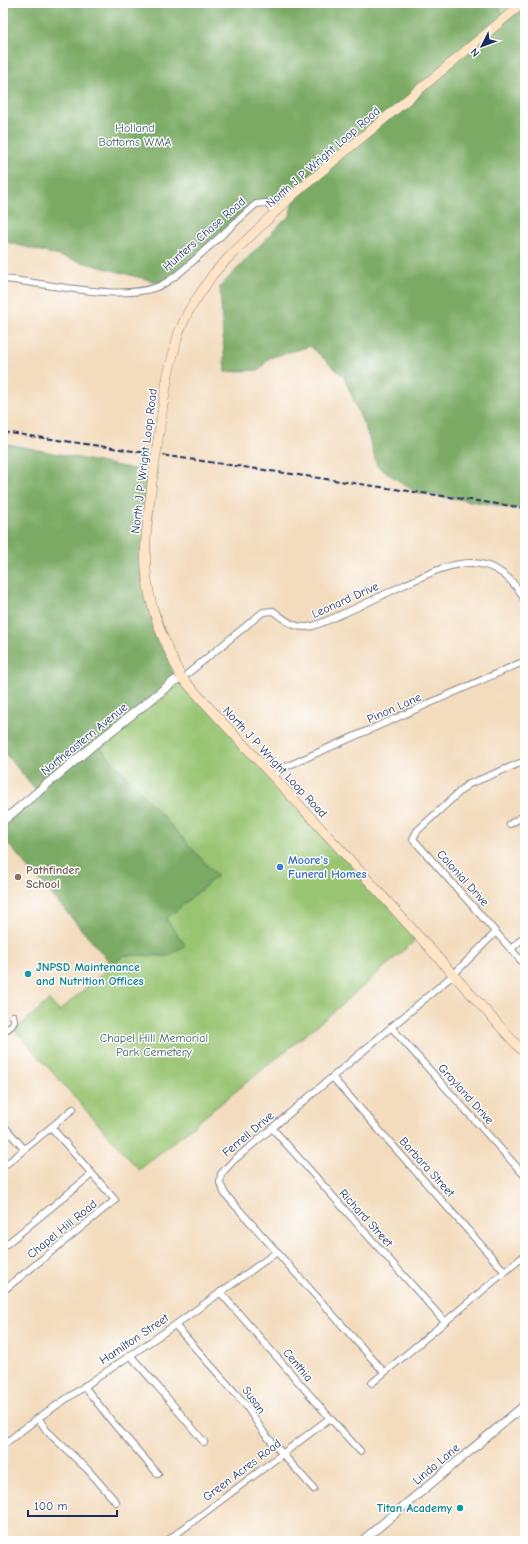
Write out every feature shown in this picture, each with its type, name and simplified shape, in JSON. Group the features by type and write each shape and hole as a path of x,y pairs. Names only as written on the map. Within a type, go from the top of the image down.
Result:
{"main road":[{"name":"North J P Wright Loop Road","path":"523,3 293,195 217,270 199,295 188,312 179,332 168,374 146,526 146,568 154,616 160,634 181,677 525,1054"}],"street":[{"name":"Hunters Chase Road","path":"3,279 121,293 148,289 164,284 182,270 256,204 266,204 276,213"},
{"name":"Leonard Drive","path":"181,677 186,675 263,612 273,611 287,623 300,628 313,626 421,577 455,564 482,564 501,572 513,583 525,601"},
{"name":"Pinon Lane","path":"273,777 283,768 525,661"},
{"name":"Northeastern Avenue","path":"3,821 96,743 181,677"},
{"name":"Colonial Drive","path":"525,761 467,785 417,831 413,839 525,964"},
{"path":"510,824 525,815"},
{"path":"453,974 496,932"},
{"path":"511,949 525,936"},
{"name":"Ferrell Drive","path":"384,1372 225,1194 220,1180 220,1174 226,1167 453,974"},
{"path":"3,1032 13,1024 13,1016"},
{"name":"Grayland Drive","path":"391,1027 525,1176"},
{"name":"Barbara Street","path":"332,1077 505,1272"},
{"path":"3,1167 73,1109"},
{"path":"3,1125 24,1149"},
{"path":"3,1247 92,1174 51,1127"},
{"name":"Richard Street","path":"272,1128 444,1322"},
{"name":"Chapel Hill Road","path":"3,1290 115,1200 92,1174"},
{"name":"Hamilton Street","path":"3,1445 38,1418 175,1325 277,1252"},
{"path":"372,1383 525,1255"},
{"name":"Centhia","path":"220,1292 360,1451"},
{"name":"Susan","path":"175,1325 245,1404 264,1433 281,1454 314,1489"},
{"path":"130,1355 204,1442"},
{"path":"84,1386 114,1424 158,1474"},
{"name":"Linda Lane","path":"362,1541 525,1405"},
{"path":"38,1418 46,1431 88,1470 116,1502"},
{"name":"Green Acres Road","path":"167,1541 330,1418"}],"green space":[{"name":"Holland Bottoms WMA","path":"3,3 497,3 504,18 525,3 525,510 415,492 377,466 368,435 344,377 310,346 269,358 259,370 225,372 220,287 282,222 290,216 293,196 275,211 266,203 256,204 164,284 3,241"},
{"path":"497,3 523,3 504,19"},
{"path":"3,443 154,473 148,586 181,677 97,744 217,876 166,919 185,945 169,956 124,955 112,965 3,838 3,821 38,792 3,751"},
{"name":"Chapel Hill Memorial Park Cemetery","path":"181,677 419,937 331,1014 139,1170 15,1030 49,1000 59,1011 124,955 169,956 184,944 166,919 217,876 96,743"}],"railway":[{"path":"3,432 525,508"}],"place":[{"name":"Moore's Funeral Homes","path":"280,867"},
{"name":"Pathfinder School","path":"18,877"},
{"name":"JNPSD Maintenance and Nutrition Offices","path":"28,974"},
{"name":"Titan Academy","path":"460,1508"}]}
